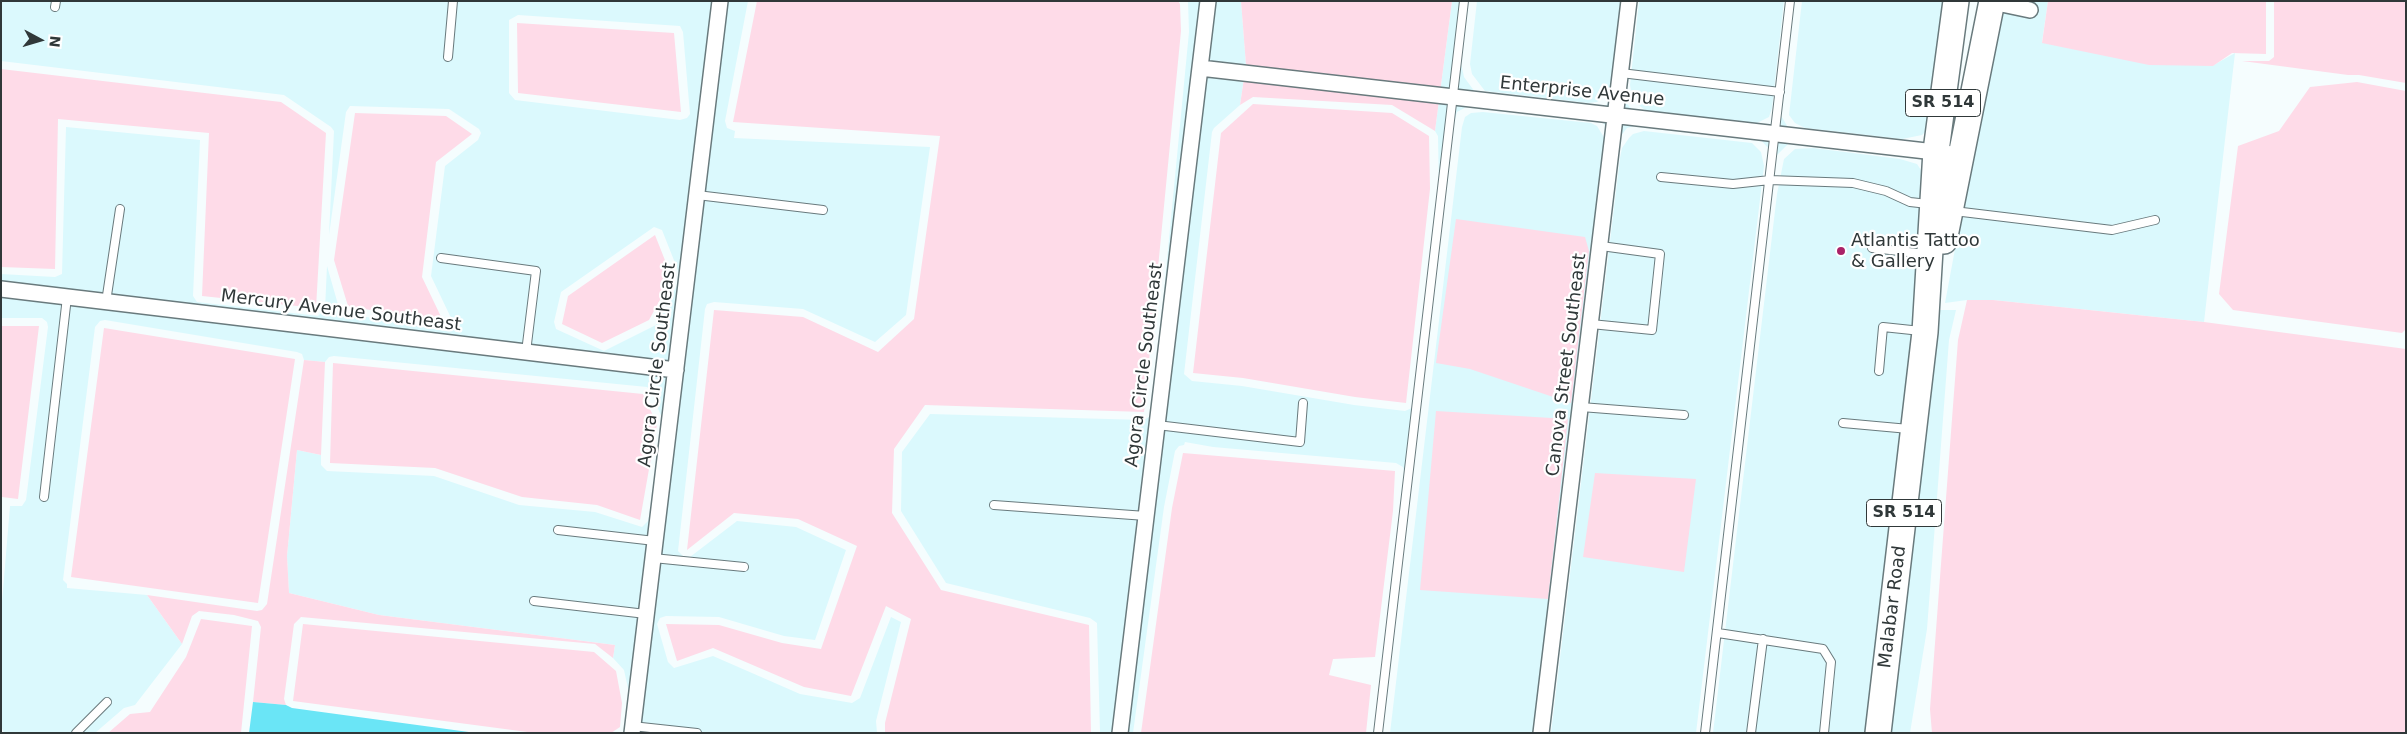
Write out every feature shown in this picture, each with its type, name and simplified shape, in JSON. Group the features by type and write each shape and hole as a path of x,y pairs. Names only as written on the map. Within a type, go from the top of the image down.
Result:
{"main road":[{"name":"Malabar Road","path":"1878,733 1941,207 1936,151 1956,1"},
{"name":"Malabar Road","path":"1941,207 1961,154 1992,2"}],"street":[{"name":"Agora Circle Southeast","path":"632,730 720,1"},
{"name":"Agora Circle Southeast","path":"1120,733 1208,1"},
{"name":"Canova Street Southeast","path":"1541,733 1629,1"},
{"path":"1992,2 2030,10"},
{"name":"Enterprise Avenue","path":"1200,68 1961,154"},
{"name":"Mercury Avenue Southeast","path":"1,289 676,370"}],"lane":[{"path":"448,57 453,1"},
{"path":"1378,733 1464,1"},
{"path":"1705,733 1790,1"},
{"path":"1621,73 1780,92"},
{"path":"1661,177 1733,184 1770,180 1853,183 1886,191 1910,202 1974,215 2112,230 2155,220"},
{"path":"697,195 823,210"},
{"path":"106,302 120,209"},
{"path":"1591,324 1652,330 1660,254 1601,246"},
{"path":"1872,248 1935,256"},
{"path":"441,258 536,271 526,352"},
{"path":"44,497 67,297"},
{"path":"1879,371 1883,327 1925,332"},
{"path":"1157,425 1300,442 1303,403"},
{"path":"1581,407 1684,415"},
{"path":"1843,423 1914,430"},
{"path":"994,505 1146,516"},
{"path":"558,530 655,541"},
{"path":"653,558 744,567"},
{"path":"534,601 646,614"},
{"path":"1718,632 1823,649 1831,662 1824,733"},
{"path":"1751,733 1763,639"},
{"path":"76,733 106,702"},
{"path":"632,730 697,733"}],"shaded area":[{"path":"1,1 748,1 725,121 727,128 735,131 734,138 930,147 906,315 875,342 803,309 714,302 707,304 678,551 683,556 690,557 737,521 796,527 846,550 815,640 784,636 719,617 666,616 660,618 657,624 668,662 674,668 713,656 800,694 852,703 860,698 891,617 901,622 876,721 877,733 625,733 631,702 624,670 613,658 615,645 379,615 289,593 287,556 297,450 321,455 321,465 327,471 434,476 519,505 595,512 642,527 648,521 665,425 647,387 334,356 329,357 325,362 304,360 302,354 297,352 105,320 100,321 95,327 63,580 67,584 67,588 147,595 182,644 135,705 124,708 95,733 4,733 1,726 1,614 10,506 22,506 26,500 48,327 47,322 42,318 1,318 1,274 55,277 62,274 66,127 200,140 193,296 197,302 318,316 325,309 327,266 339,308 344,313 445,331 450,329 452,320 431,276 445,166 478,140 481,133 479,129 449,109 350,106 346,112 329,235 334,131 284,95 1,61","holes":["518,15 680,26 683,32 690,114 687,118 680,120 515,100 509,93 509,20","654,227 662,230 681,278 656,325 604,351 556,329 554,322 561,292"]},
{"path":"757,1 1178,1 1180,4 1181,31 1144,412 925,405 894,449 892,513 941,590 1089,625 1091,733 885,733 885,723 911,619 886,606 851,696 804,687 713,648 677,661 666,624 719,625 782,643 821,649 857,546 798,519 734,513 687,550 714,310 803,317 878,352 914,319 940,136 733,122"},
{"path":"1188,1 1241,1 1246,65 1240,105 1212,132 1184,374 1192,381 1242,386 1354,405 1405,411 1414,407 1439,190 1438,136 1435,131 1452,1 1468,1 1461,63 1464,77 1478,96 1604,107 1616,95 1624,100 1634,112 1765,129 1776,121 1780,114 1789,129 1901,147 1927,141 1925,161 1920,157 1795,141 1789,143 1777,155 1773,170 1769,149 1759,138 1642,124 1627,128 1613,146 1613,137 1601,120 1470,105 1457,112 1453,126 1402,512 1404,471 1403,467 1396,463 1213,447 1185,442 1184,445 1179,446 1175,451 1164,507 1133,733 1100,733 1097,623 1090,618 946,583 901,511 902,452 930,414 1144,420 1152,415 1189,32"},
{"path":"1241,1 1452,1 1435,131 1392,105 1253,97 1240,105 1246,65"},
{"path":"1477,1 1622,1 1613,76 1609,90 1597,102 1588,103 1485,91 1472,74 1470,64"},
{"path":"1639,1 1784,1 1772,108 1769,117 1755,124 1647,111 1641,107 1632,97 1630,85"},
{"path":"1802,1 1949,1 1937,120 1922,135 1902,139 1805,128 1795,123 1789,115"},
{"path":"2001,1 2048,1 2042,42 2212,66 2235,53 2204,322 1993,300 1967,300 1945,303"},
{"path":"2048,1 2266,1 2266,54 2232,53 2213,66 2149,65 2042,43"},
{"path":"2274,1 2406,1 2406,83 2359,75 2242,61 2269,61 2274,57"},
{"path":"517,23 674,33 681,112 518,93"},
{"path":"1,69 281,102 326,133 316,308 202,296 209,133 58,119 55,269 1,267"},
{"path":"2357,82 2406,91 2406,329 2402,333 2233,310 2219,294 2238,146 2279,131 2310,87"},
{"path":"1253,104 1392,113 1429,136 1430,189 1406,403 1355,397 1243,378 1193,373 1221,133"},
{"path":"1483,112 1591,123 1597,126 1605,139 1535,733 1390,733 1462,127 1465,117 1471,113"},
{"path":"355,113 446,116 472,134 436,162 422,277 444,323 348,306 334,260"},
{"path":"1644,131 1752,143 1761,152 1764,166 1696,733 1551,733 1620,158 1622,148 1629,138 1633,134"},
{"path":"1813,148 1900,159 1917,164 1930,184 1868,733 1713,733 1777,194 1784,159 1795,149"},
{"path":"1456,219 1585,237 1589,251 1571,403 1470,369 1436,363"},
{"path":"655,235 672,278 649,320 602,343 562,324 568,296"},
{"path":"1967,300 1993,300 2204,322 2406,349 2406,733 1932,733 1930,709 1958,340"},
{"path":"1940,310 1956,310 1949,340 1927,629 1910,733 1888,733 1935,333"},
{"path":"1,326 39,326 18,499 2,497 1,507"},
{"path":"104,328 295,359 258,603 71,577"},
{"path":"304,360 325,362 321,455 297,450 287,556 289,593 379,615 615,645 613,658 595,644 301,617 294,624 284,699 286,705 253,702 261,627 258,621 234,615 199,611 192,616 182,644 147,595 257,611 262,610 267,604"},
{"path":"333,363 643,394 657,424 640,520 597,505 522,497 435,468 330,463"},
{"path":"1436,411 1568,419 1548,599 1420,590"},
{"path":"1183,453 1395,471 1393,511 1375,657 1333,659 1329,675 1371,685 1366,733 1141,733 1172,508"},
{"path":"1595,473 1696,479 1684,572 1583,557"},
{"path":"201,619 252,626 241,733 108,733 130,714 150,712 186,657"},
{"path":"303,624 594,652 616,671 622,703 620,727 611,733 535,733 293,701"}],"water":[{"path":"253,702 286,705 292,708 476,733 249,733"}],"place":[{"name":"Atlantis Tattoo & Gallery","path":"1841,251"}]}
